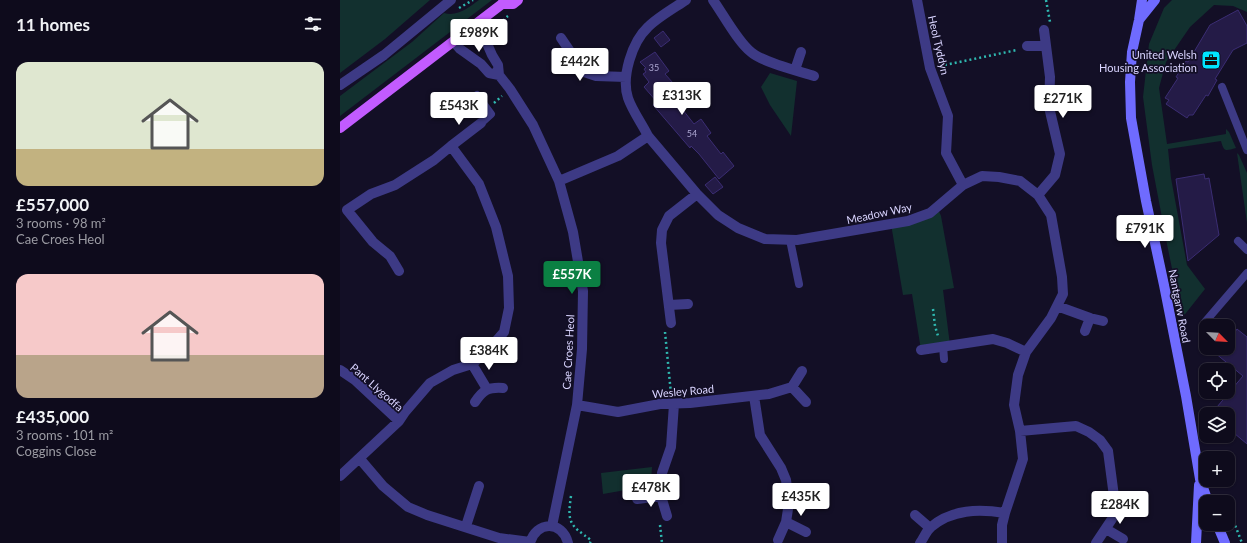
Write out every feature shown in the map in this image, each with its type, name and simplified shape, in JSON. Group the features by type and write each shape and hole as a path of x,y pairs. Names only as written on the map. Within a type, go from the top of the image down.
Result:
{"main road":[{"path":"340,128 454,42 503,2 513,4 518,0"},
{"name":"Nantgarw Road","path":"1142,0 1132,52 1130,82 1131,118 1146,201 1182,374 1199,473"},
{"name":"Nantgarw Road","path":"1139,20 1155,0"},
{"name":"Nantgarw Road","path":"1196,543 1200,487"},
{"path":"1220,531 1225,543"}],"street":[{"path":"340,86 384,54 451,0"},
{"path":"559,180 618,156 648,136 628,98 626,77 628,63 635,44 647,27 686,0"},
{"path":"713,0 743,44 751,53 761,58 814,76"},
{"name":"Heol Tyddyn","path":"918,0 930,68 948,116 946,154 963,185"},
{"name":"Cae Croes Heol","path":"477,24 498,65 499,75 510,89 533,125 559,180 573,232 583,291 582,348 577,405 552,526"},
{"path":"1038,195 1055,175 1060,154 1050,107 1050,77 1044,30"},
{"path":"561,38 584,72 596,76 626,77"},
{"name":"Cae Croes Heol","path":"454,42 460,49 481,64 489,73 499,75"},
{"path":"1027,46 1046,46"},
{"path":"795,70 801,52"},
{"path":"399,271 390,256 373,242 344,212 370,194 395,185 434,160 481,123"},
{"name":"Meadow Way","path":"648,136 697,194 718,216 738,228 765,239 797,240 908,221 930,213 963,185 982,176 999,177 1020,181 1038,195 1051,215 1062,277 1063,294 1051,318 1026,352 1018,375 1014,404 1020,431 1023,459 1005,513 1002,526 1002,543"},
{"path":"340,476 399,422 405,412 430,383 453,370 472,364 490,348 504,332 509,308 508,276 496,226 479,184 451,146"},
{"path":"672,323 660,243 662,230 669,216 697,194"},
{"path":"669,305 688,304"},
{"path":"1057,306 1103,321"},
{"path":"1084,331 1090,318"},
{"path":"921,350 993,340 1007,343 1026,352"},
{"path":"472,364 487,389"},
{"name":"Pant Llygodfa","path":"340,370 355,380 399,422"},
{"path":"802,371 792,387 806,402"},
{"name":"Wesley Road","path":"577,405 618,412 660,404 690,403 769,394 792,387"},
{"path":"475,402 481,393 487,389 503,388"},
{"path":"754,396 760,435 781,468 786,480 788,495 786,522 778,540"},
{"path":"667,516 661,496 662,473 671,447 673,404"},
{"path":"1020,431 1076,426 1089,432 1100,440 1108,451 1115,504 1112,519 1096,543"},
{"path":"360,459 383,486 408,507 427,515 466,526 499,538 530,543 536,531 540,528 552,526 563,532 568,543"},
{"path":"466,526 479,486"},
{"path":"637,499 661,496"},
{"path":"920,543 930,528 944,518 958,513 985,510 1005,513"},
{"path":"915,515 930,528"},
{"path":"786,522 806,532"},
{"path":"1106,529 1123,539"}],"lane":[{"path":"1222,87 1247,150"},
{"path":"477,95 491,114 481,123"},
{"path":"790,240 799,284"},
{"path":"1238,241 1247,250"},
{"path":"1208,319 1247,273"},
{"path":"941,347 944,359"}],"path":[{"path":"1044,30 1050,22 1046,0"},
{"path":"498,46 499,30 505,18 511,14"},
{"path":"930,68 1020,50 1027,46"},
{"path":"486,109 510,89"},
{"path":"932,309 934,326 937,330 941,347"},
{"path":"672,323 664,332 673,404"},
{"path":"662,543 660,522 667,516"},
{"path":"1235,525 1242,543"}],"green space":[{"path":"340,0 430,0 385,39 340,73"},
{"path":"479,0 492,0 340,116 340,96 412,42 444,13 454,14"},
{"path":"1172,0 1247,0 1247,12 1233,6 1214,5 1190,27 1166,62 1159,88 1167,144 1226,134 1226,129 1229,132 1236,148 1226,150 1224,149 1221,141 1168,149 1171,178 1187,265 1205,289 1182,318 1152,165 1143,97 1149,44 1164,8"},
{"path":"770,73 797,81 791,136 770,105 761,87"},
{"path":"1237,153 1247,173 1247,223"},
{"path":"937,207 941,216 954,288 943,290 950,345 921,350 912,294 903,295 891,224"},
{"path":"652,467 651,482 643,487 603,494 601,473"}],"building":[{"path":"1238,10 1247,26 1247,43 1233,50 1215,79 1217,80 1208,96 1206,95 1193,115 1189,115 1187,118 1166,104 1169,100 1165,98 1178,78 1176,77 1186,61 1188,62 1210,25"},
{"path":"663,31 670,40 661,47 654,38"},
{"path":"655,52 669,71 665,74 673,83 670,86 683,102 679,105 694,124 701,119 711,133 707,136 721,154 723,152 734,166 719,179 699,154 691,146 690,148 653,105 657,102 644,87 649,82 643,74 646,72 644,69 646,68 640,62"},
{"path":"1204,174 1205,179 1209,178 1219,235 1188,261 1176,179"},
{"path":"715,177 723,187 713,194 705,185"},
{"path":"1237,329 1247,337 1247,444 1235,434 1235,407 1217,407 1224,399 1235,399 1235,386 1243,376 1235,369 1235,363 1227,363 1218,355 1235,355 1235,332"}],"place":[{"name":"United Welsh Housing Association","path":"1211,60"}]}
